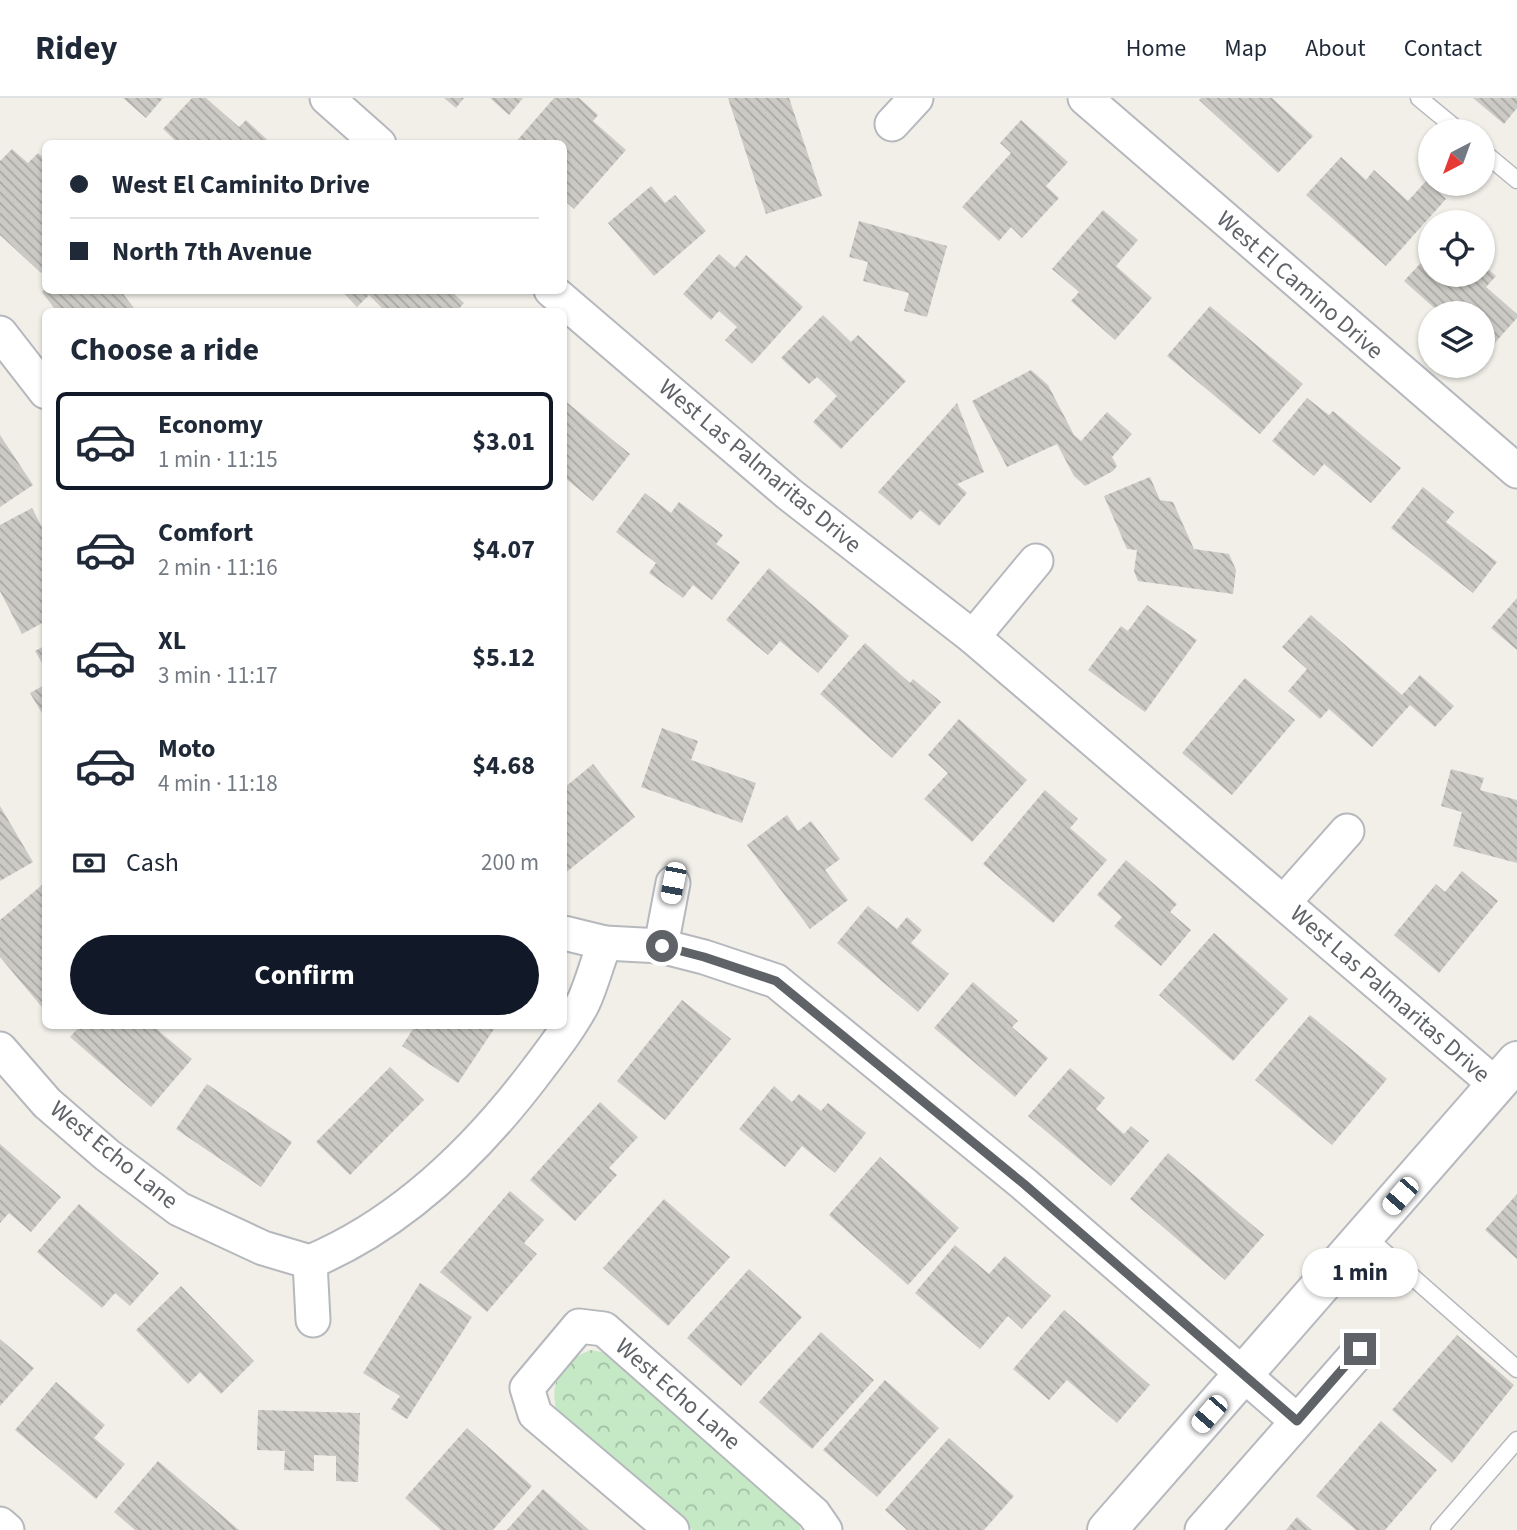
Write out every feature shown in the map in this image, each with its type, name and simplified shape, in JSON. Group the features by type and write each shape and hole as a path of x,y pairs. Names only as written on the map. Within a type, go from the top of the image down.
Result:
{"main road":[{"path":"1107,1530 1506,1073"}],"street":[{"path":"327,98 374,140"},
{"path":"892,124 916,98"},
{"name":"West El Camino Drive","path":"1085,98 1517,471"},
{"name":"West Las Palmaritas Drive","path":"556,294 789,494 973,637 1284,902 1506,1073"},
{"path":"0,333 42,387"},
{"path":"973,637 1036,561"},
{"name":"West Las Palmaritas Drive","path":"1284,902 1348,831"},
{"path":"662,946 673,883"},
{"path":"567,934 605,943 662,946 776,981 1024,1184 1297,1421"},
{"path":"567,1028 583,1003 605,943"},
{"path":"313,1320 310,1262 347,1246 395,1215 451,1168 518,1096 566,1029"},
{"name":"West Echo Lane","path":"0,1049 47,1103 107,1155 178,1209 263,1248 310,1262"},
{"name":"West Echo Lane","path":"671,1530 535,1414 527,1388 579,1326 604,1329 814,1514 825,1530"},
{"path":"1202,1530 1360,1349"},
{"path":"0,1524 7,1530"}],"lane":[{"path":"1419,98 1444,119"},
{"path":"1495,162 1517,180"},
{"path":"1366,1236 1517,1369"},
{"path":"1439,1530 1517,1440"}],"green space":[{"path":"591,1350 606,1353 797,1519 801,1530 693,1530 557,1412 554,1391 560,1374 572,1360"}],"building":[{"path":"123,98 163,98 146,118"},
{"path":"192,98 206,98 239,127 246,120 268,140 175,140 163,129"},
{"path":"444,98 464,98 456,108"},
{"path":"490,98 523,98 509,115"},
{"path":"554,98 579,98 598,115 593,121 626,150 574,209 567,203 567,140 517,140"},
{"path":"728,98 789,98 822,196 766,214"},
{"path":"1272,98 1313,136 1278,173 1199,100"},
{"path":"1473,98 1517,98 1517,108 1504,124"},
{"path":"1021,120 1068,162 1046,186 1059,198 1022,238 1011,227 999,241 962,207 1011,153 1000,143"},
{"path":"12,149 28,163 38,153 42,156 41,273 0,235 0,161"},
{"path":"1341,157 1366,180 1374,170 1408,201 1418,190 1418,196 1443,196 1446,199 1436,210 1418,210 1418,230 1386,266 1306,195"},
{"path":"651,186 665,203 675,195 706,231 654,276 608,223"},
{"path":"1103,210 1138,240 1116,266 1152,298 1115,340 1071,301 1079,292 1052,269"},
{"path":"859,221 947,246 927,317 904,311 909,293 863,281 868,262 849,257"},
{"path":"719,254 735,268 746,255 803,307 752,364 725,340 737,327 719,311 711,320 683,294"},
{"path":"1418,266 1418,287 1486,287 1517,314 1517,318 1495,343 1495,301 1426,301 1404,281"},
{"path":"44,294 123,294 134,308 54,308"},
{"path":"345,294 454,294 464,303 460,308 382,308 369,295 357,307"},
{"path":"1210,306 1303,384 1260,434 1167,356"},
{"path":"823,315 851,342 858,335 906,381 841,449 813,422 837,396 817,377 809,384 781,358"},
{"path":"1031,370 1048,385 1074,435 1081,441 1107,412 1132,434 1112,457 1117,466 1113,471 1085,486 1074,476 1057,444 1007,467 972,401"},
{"path":"1307,398 1329,415 1333,411 1401,468 1371,503 1324,464 1314,476 1272,441"},
{"path":"567,402 630,454 593,501 567,479"},
{"path":"957,403 984,472 957,484 967,493 939,526 920,510 911,520 878,492"},
{"path":"0,435 33,485 0,507"},
{"path":"1150,477 1160,500 1173,502 1194,549 1229,554 1236,570 1233,594 1138,581 1134,571 1137,550 1127,549 1104,496"},
{"path":"1423,487 1454,512 1446,522 1497,562 1473,593 1391,528"},
{"path":"645,493 671,513 679,502 723,535 716,544 740,562 712,600 693,585 683,598 649,573 656,563 616,532"},
{"path":"32,508 42,527 42,623 22,634 0,591 0,525"},
{"path":"769,568 849,636 818,673 780,641 768,655 726,620"},
{"path":"1517,598 1517,650 1491,628"},
{"path":"1147,605 1197,640 1145,712 1088,670 1121,626 1128,631"},
{"path":"1311,615 1402,695 1420,675 1454,706 1435,727 1410,705 1372,747 1329,709 1320,719 1288,691 1307,669 1282,647"},
{"path":"865,643 910,683 913,679 941,702 892,758 820,694"},
{"path":"42,647 42,663 35,651"},
{"path":"1245,678 1295,720 1232,795 1182,753"},
{"path":"42,686 42,713 30,693"},
{"path":"959,719 1027,780 972,842 924,799 948,773 928,755"},
{"path":"662,728 698,741 691,760 756,783 742,823 641,787"},
{"path":"593,764 635,817 567,872 567,786"},
{"path":"1451,769 1484,778 1480,790 1517,800 1517,863 1453,846 1462,812 1441,806"},
{"path":"1045,790 1078,819 1070,828 1107,860 1053,923 983,864"},
{"path":"0,806 33,862 0,881"},
{"path":"787,815 798,831 811,821 840,859 825,870 848,900 810,929 747,845"},
{"path":"1126,860 1177,904 1170,912 1191,930 1161,966 1114,926 1122,917 1097,895"},
{"path":"1462,871 1498,901 1439,973 1394,935 1436,884 1445,892"},
{"path":"42,885 42,1007 0,957 0,920"},
{"path":"868,906 897,929 907,917 922,930 911,943 949,974 918,1012 837,943"},
{"path":"1214,933 1288,999 1233,1061 1159,995"},
{"path":"973,982 1018,1021 1012,1027 1048,1058 1015,1097 934,1028"},
{"path":"682,1000 731,1039 665,1120 617,1081"},
{"path":"1310,1015 1387,1079 1332,1145 1255,1080"},
{"path":"77,1029 157,1029 192,1059 151,1107 70,1037"},
{"path":"413,1029 494,1029 458,1083 402,1046"},
{"path":"390,1067 424,1100 350,1175 316,1142"},
{"path":"1070,1068 1105,1098 1096,1109 1124,1134 1131,1126 1149,1141 1111,1186 1028,1116"},
{"path":"207,1084 292,1142 261,1187 176,1129"},
{"path":"774,1086 792,1102 799,1094 821,1111 828,1103 866,1133 835,1173 802,1146 785,1167 739,1129"},
{"path":"600,1102 638,1137 609,1168 617,1175 575,1221 530,1180"},
{"path":"0,1144 61,1197 31,1232 9,1213 0,1223"},
{"path":"1168,1153 1264,1235 1225,1280 1130,1199"},
{"path":"880,1157 959,1228 908,1285 829,1215"},
{"path":"510,1191 544,1220 524,1243 537,1254 487,1312 440,1272"},
{"path":"1517,1194 1517,1259 1485,1230"},
{"path":"664,1199 730,1257 668,1326 603,1268"},
{"path":"79,1204 159,1273 130,1306 115,1293 102,1308 37,1252"},
{"path":"955,1245 989,1274 1005,1256 1051,1296 1022,1329 1008,1316 980,1349 915,1293"},
{"path":"749,1269 802,1317 741,1386 687,1338"},
{"path":"420,1283 472,1317 407,1419 391,1409 400,1396 363,1373"},
{"path":"181,1286 254,1361 221,1394 200,1372 188,1384 136,1330"},
{"path":"1064,1310 1150,1385 1117,1423 1067,1380 1049,1400 1013,1369"},
{"path":"821,1332 874,1380 812,1449 759,1402"},
{"path":"1457,1335 1514,1385 1452,1463 1392,1410"},
{"path":"0,1339 34,1368 0,1406"},
{"path":"885,1380 939,1428 877,1497 823,1450"},
{"path":"56,1382 105,1425 94,1438 125,1464 96,1499 15,1430"},
{"path":"258,1410 360,1413 358,1482 336,1481 336,1456 314,1455 314,1471 284,1470 285,1451 257,1450"},
{"path":"1381,1421 1437,1470 1385,1530 1356,1530 1316,1496"},
{"path":"467,1428 532,1486 493,1530 441,1530 405,1498"},
{"path":"949,1438 1014,1496 984,1530 907,1530 885,1510"},
{"path":"158,1461 239,1530 135,1530 114,1512"},
{"path":"543,1489 589,1530 507,1530"},
{"path":"1297,1517 1312,1530 1286,1530"}],"route":[{"path":"662,946 776,981 1024,1184 1297,1421 1360,1349"}]}
